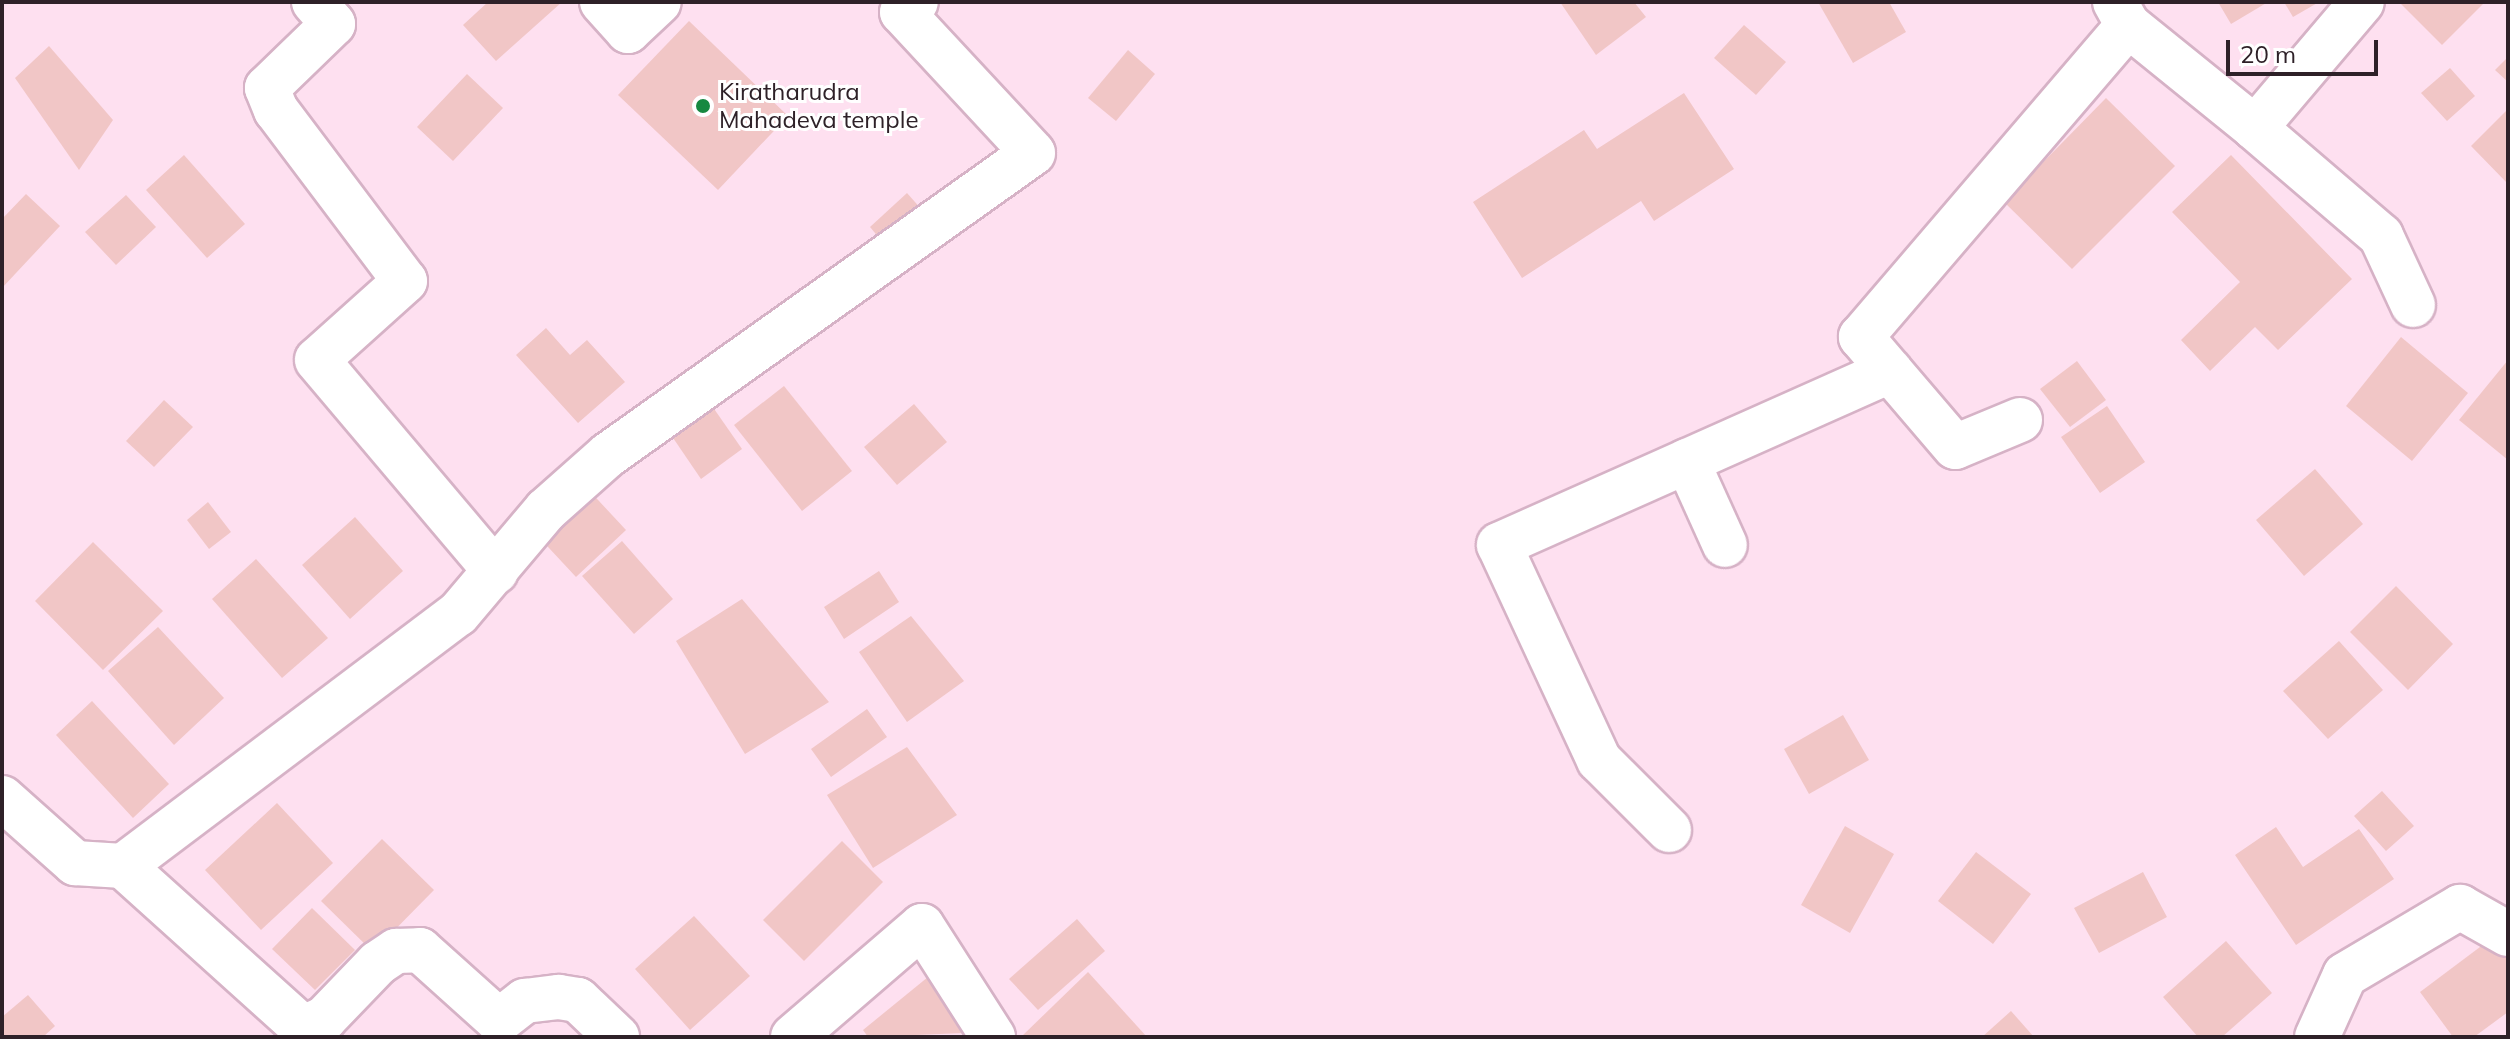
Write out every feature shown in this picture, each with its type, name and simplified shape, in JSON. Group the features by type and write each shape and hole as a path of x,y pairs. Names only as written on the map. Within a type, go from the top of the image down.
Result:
{"street":[{"path":"314,2 333,24 267,88 276,110 405,281 317,360 496,572"},
{"path":"602,2 628,31 659,2"},
{"path":"123,866 458,614 546,510 608,455 1033,153 902,12 916,2"},
{"path":"2255,128 2362,2"},
{"path":"2020,420 1955,447 1861,337 2122,13 2381,236 2413,305"},
{"path":"1669,830 1599,760 1499,545 1890,371"},
{"path":"1687,461 1725,545"},
{"path":"2,798 28,827 75,863 123,866 304,1032 325,1018 378,963 396,951 420,950 499,1021 525,1001 559,997 578,1000 617,1037"},
{"path":"2317,1037 2345,975 2460,907 2508,934"},
{"path":"793,1037 922,926 993,1037"}],"building":[{"path":"488,2 562,2 496,61 463,25"},
{"path":"1560,2 1634,2 1646,17 1596,55"},
{"path":"1818,2 1889,2 1906,32 1853,63"},
{"path":"2218,2 2268,2 2231,24"},
{"path":"2284,2 2319,2 2293,17"},
{"path":"2399,2 2485,2 2442,45"},
{"name":"Kiratharudra Mahadeva temple","path":"689,21 788,116 718,190 618,95"},
{"path":"1744,25 1786,62 1756,95 1714,58"},
{"path":"49,46 113,120 79,170 15,78"},
{"path":"1128,50 1155,74 1116,121 1088,98"},
{"path":"2508,57 2508,82 2495,70"},
{"path":"2450,68 2475,96 2447,121 2421,93"},
{"path":"467,74 503,108 453,161 417,127"},
{"path":"1684,93 1734,169 1654,221 1641,201 1522,278 1473,202 1584,130 1597,149"},
{"path":"2106,98 2175,166 2072,269 2004,202"},
{"path":"2508,109 2508,184 2471,146"},
{"path":"184,155 245,224 207,258 146,190"},
{"path":"2231,155 2352,279 2278,350 2255,327 2210,371 2181,340 2240,282 2172,212"},
{"path":"907,193 923,211 885,245 870,227"},
{"path":"26,194 60,226 2,288 2,219"},
{"path":"126,195 156,227 116,265 85,232"},
{"path":"546,328 570,355 587,340 625,382 578,423 516,355"},
{"path":"2401,337 2468,393 2412,461 2346,406"},
{"path":"2508,360 2508,460 2459,420"},
{"path":"2077,361 2106,400 2070,427 2040,389"},
{"path":"784,386 852,471 802,511 734,425"},
{"path":"164,400 193,427 154,467 126,441"},
{"path":"710,403 742,449 701,479 669,432"},
{"path":"914,404 947,442 897,485 864,447"},
{"path":"2107,406 2145,462 2100,493 2061,437"},
{"path":"2315,469 2363,524 2304,576 2256,520"},
{"path":"585,486 626,530 576,577 535,533"},
{"path":"208,502 231,532 209,549 187,520"},
{"path":"355,517 403,571 350,619 302,565"},
{"path":"622,541 673,599 634,634 582,576"},
{"path":"93,542 163,611 103,670 35,601"},
{"path":"256,559 328,638 282,678 212,599"},
{"path":"879,571 899,602 844,639 824,607"},
{"path":"2396,586 2453,644 2408,690 2350,632"},
{"path":"742,599 829,702 745,754 676,641"},
{"path":"911,616 964,681 907,722 859,652"},
{"path":"158,627 224,698 174,745 108,671"},
{"path":"2339,641 2383,690 2328,739 2283,691"},
{"path":"92,701 169,784 133,818 56,735"},
{"path":"867,709 887,737 831,777 811,749"},
{"path":"1843,715 1869,760 1809,794 1784,749"},
{"path":"907,747 957,815 873,868 827,795"},
{"path":"2382,791 2414,826 2386,851 2354,816"},
{"path":"277,803 333,863 261,930 205,870"},
{"path":"1845,826 1894,854 1850,933 1801,905"},
{"path":"2276,827 2303,867 2359,829 2394,879 2296,945 2235,855"},
{"path":"382,839 434,890 373,952 321,901"},
{"path":"842,841 883,882 804,961 763,920"},
{"path":"1976,852 2031,894 1993,944 1938,901"},
{"path":"2143,872 2167,917 2099,953 2074,908"},
{"path":"312,908 355,950 315,990 272,949"},
{"path":"694,916 750,976 690,1030 635,969"},
{"path":"1077,919 1105,951 1038,1010 1009,979"},
{"path":"2492,938 2508,960 2508,1012 2474,1037 2453,1037 2420,992"},
{"path":"2226,941 2272,993 2222,1037 2198,1037 2163,997"},
{"path":"1088,972 1147,1037 1021,1037"},
{"path":"928,977 964,1033 868,1037 863,1030"},
{"path":"28,995 55,1026 43,1037 2,1037 2,1017"},
{"path":"2011,1011 2034,1037 1982,1037"}],"place":[{"name":"Kiratharudra Mahadeva temple","path":"703,106"}]}
